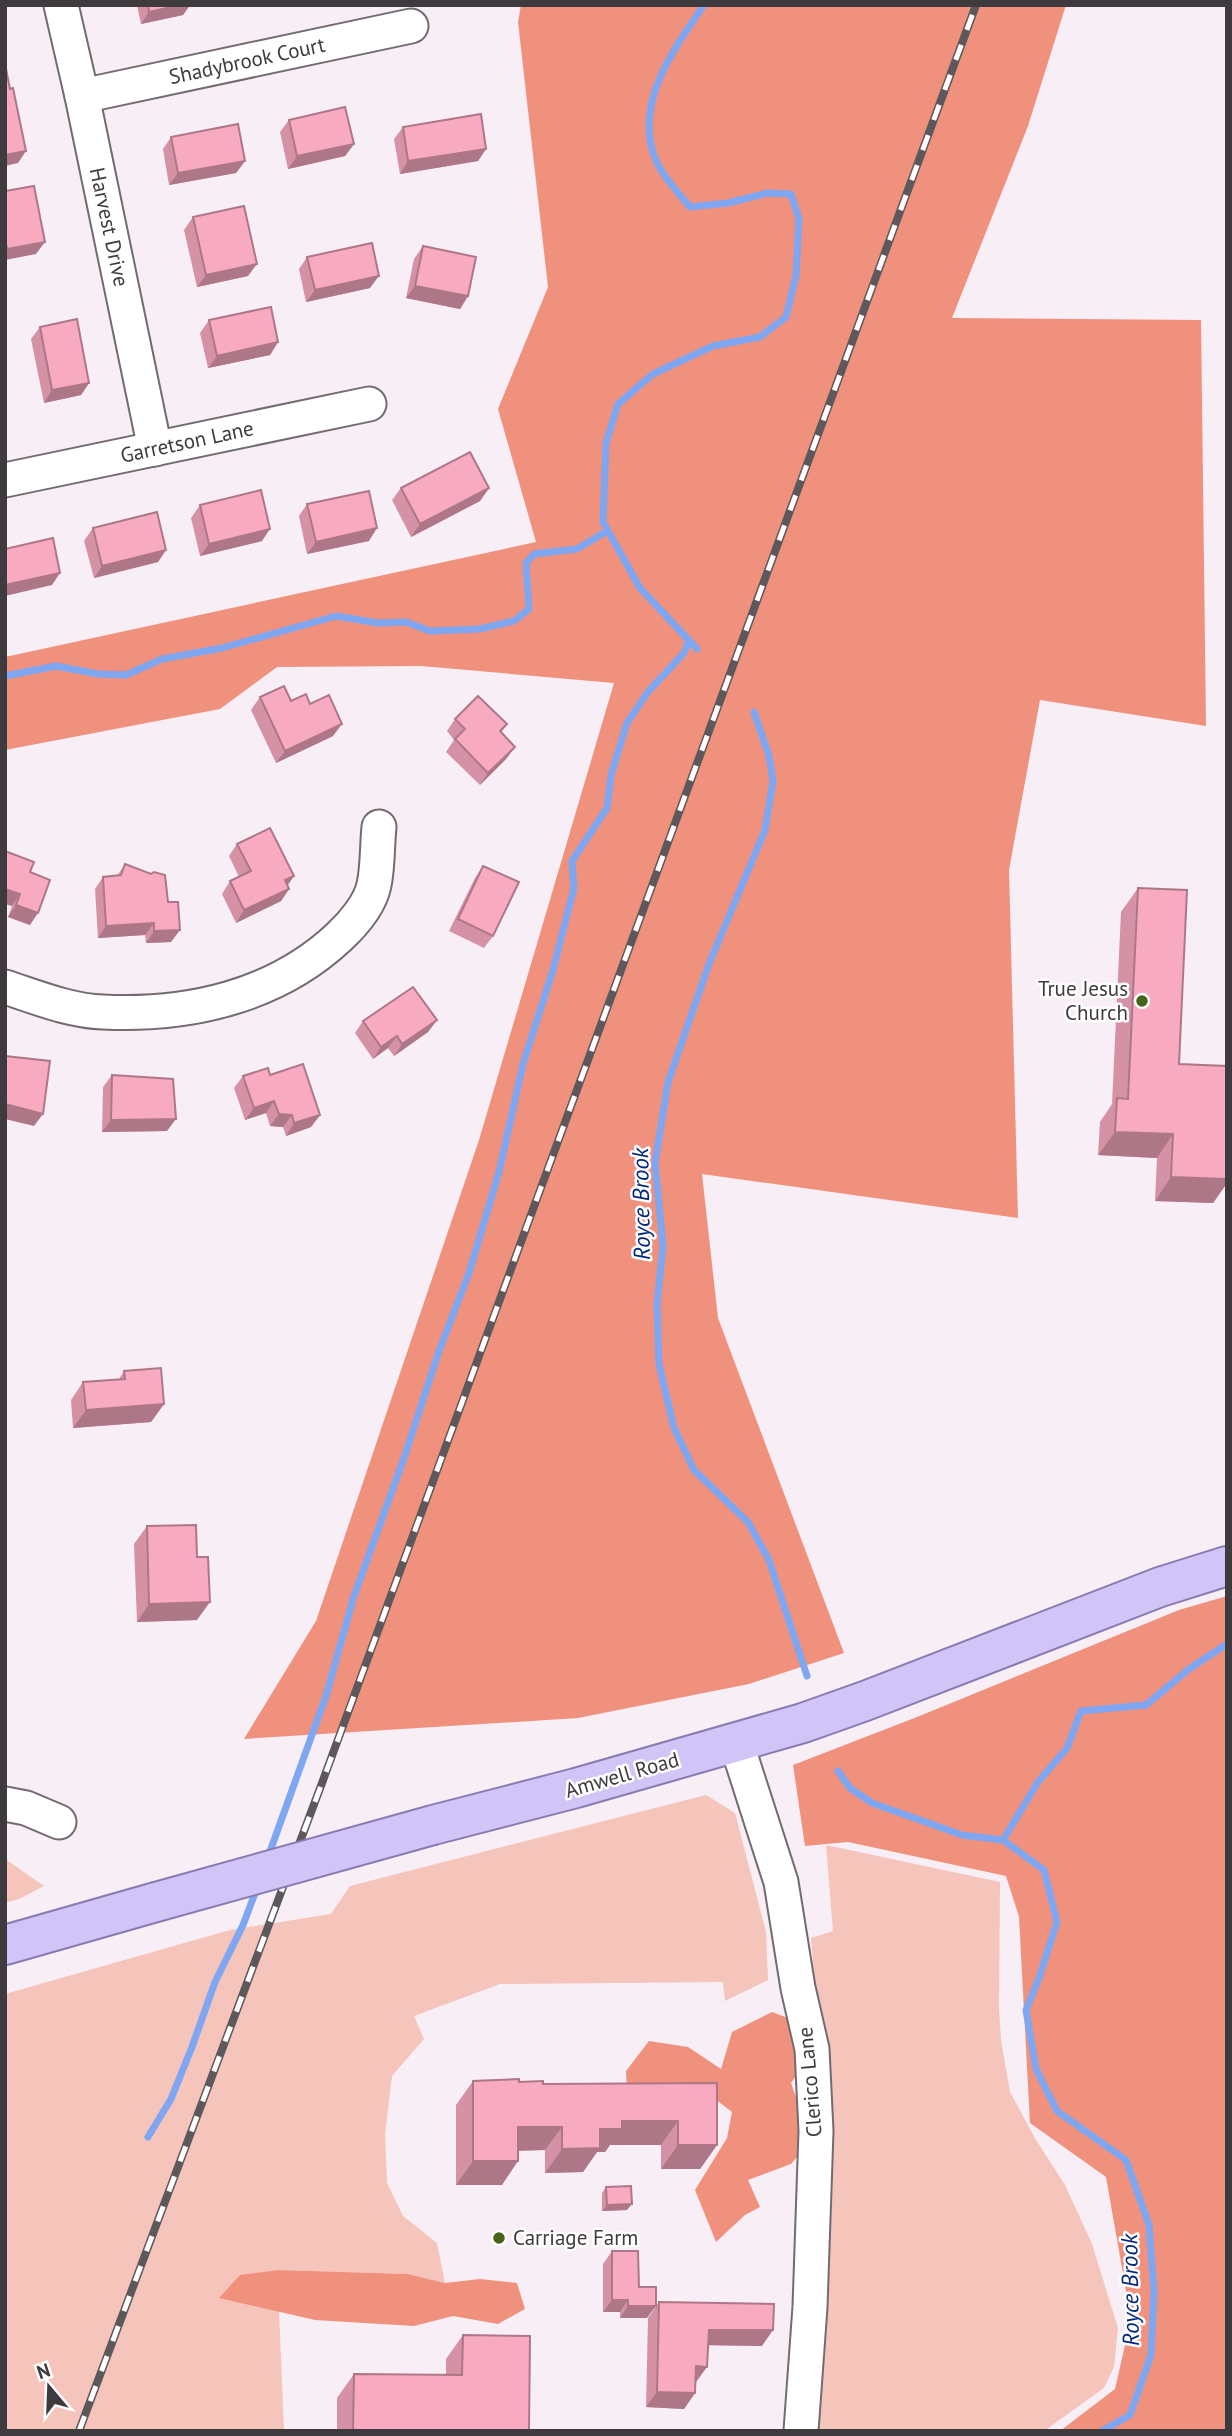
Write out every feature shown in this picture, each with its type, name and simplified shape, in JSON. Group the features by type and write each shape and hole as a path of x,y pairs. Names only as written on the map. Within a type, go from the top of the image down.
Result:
{"main road":[{"name":"Amwell Road","path":"5,1945 803,1723 1138,1595 1227,1566"}],"street":[{"name":"Harvest Drive","path":"61,5 155,449"},
{"name":"Shadybrook Court","path":"82,96 411,26"},
{"name":"Garretson Lane","path":"5,480 369,404"},
{"path":"5,987 52,1002 99,1012 151,1013 199,1007 240,997 286,976 325,951 354,923 374,887 379,827"},
{"name":"Clerico Lane","path":"736,1742 781,1882 812,2049 816,2131 810,2307 801,2431"},
{"path":"5,1804 26,1808 59,1822"}],"shaded area":[{"path":"521,5 1066,5 1028,126 952,318 1201,320 1206,726 1040,700 1009,870 1018,1218 702,1174 718,1318 844,1653 749,1684 578,1718 244,1739 316,1621 479,1140 614,683 421,666 277,667 220,709 5,750 5,657 536,542 498,409 548,287 518,22"},
{"path":"1227,1596 1227,2431 1060,2431 1115,2389 1131,2319 1106,2177 1030,2123 1019,1917 1006,1876 848,1842 805,1846 793,1765 1179,1610"},
{"path":"706,1795 735,1813 766,1932 768,1980 725,2001 723,1982 500,1984 414,2016 424,2039 392,2076 385,2134 387,2183 403,2216 437,2243 445,2283 408,2274 279,2270 220,2298 279,2311 284,2431 5,2431 5,1994 230,1930 331,1914 350,1886"},
{"path":"826,1845 1000,1882 999,2009 1010,2092 1065,2185 1092,2244 1118,2328 1114,2367 1104,2388 1044,2431 814,2431 828,2138 811,1938 833,1931"},
{"path":"5,1859 44,1886 5,1903"},
{"path":"772,2012 796,2021 803,2066 791,2083 798,2103 805,2148 791,2164 748,2180 760,2207 745,2215 716,2242 695,2190 727,2138 732,2112 715,2099 627,2094 626,2071 649,2041 688,2047 721,2069 732,2032"},
{"path":"279,2270 408,2274 445,2283 480,2279 517,2283 525,2309 498,2324 453,2316 414,2326 315,2320 219,2298 240,2275"}],"building":[{"path":"148,5 180,5 149,12"},
{"path":"5,64 10,89 13,88 26,151 5,155"},
{"path":"345,107 354,144 297,156 289,120"},
{"path":"481,114 486,149 408,161 403,127"},
{"path":"238,124 245,161 178,173 171,137"},
{"path":"34,186 45,242 7,249 5,191"},
{"path":"244,206 257,264 206,275 193,217"},
{"path":"372,243 379,276 315,290 307,257"},
{"path":"423,246 476,257 468,296 415,286"},
{"path":"271,307 278,342 217,356 209,320"},
{"path":"77,319 89,383 52,390 40,327"},
{"path":"470,452 489,488 420,524 401,488"},
{"path":"261,490 270,529 209,544 200,505"},
{"path":"369,491 377,528 316,542 307,504"},
{"path":"157,512 166,550 102,566 93,528"},
{"path":"53,538 60,573 5,585 5,549"},
{"path":"284,686 291,701 306,694 310,704 329,695 342,724 285,751 260,697"},
{"path":"478,696 507,724 500,731 515,747 488,773 455,739 465,729 455,719"},
{"path":"270,828 294,876 285,880 289,889 244,910 230,881 251,871 237,844"},
{"path":"5,851 34,862 30,872 50,880 38,913 16,905 20,894 5,889"},
{"path":"125,864 151,874 154,872 165,875 168,902 178,902 180,930 154,931 154,923 106,926 103,877 121,875"},
{"path":"483,866 519,882 493,936 458,919"},
{"name":"True Jesus Church","path":"1138,888 1187,890 1179,1064 1227,1066 1227,1179 1171,1177 1173,1134 1115,1132 1117,1098 1128,1099"},
{"path":"413,987 437,1020 402,1044 397,1036 381,1047 363,1021"},
{"path":"5,1056 50,1061 43,1114 5,1104"},
{"path":"303,1064 320,1115 294,1123 292,1115 279,1114 274,1101 254,1108 243,1076 268,1068 270,1075"},
{"path":"112,1075 173,1079 176,1119 111,1120"},
{"path":"161,1368 164,1404 86,1410 83,1382 125,1379 124,1371"},
{"path":"196,1525 197,1557 208,1557 210,1602 149,1604 147,1526"},
{"path":"519,2079 519,2082 543,2081 543,2084 717,2083 717,2145 678,2145 678,2121 622,2121 622,2129 600,2129 600,2148 562,2149 562,2127 518,2127 518,2161 473,2161 473,2081"},
{"path":"631,2186 632,2204 607,2205 606,2187"},
{"path":"612,2251 638,2251 639,2287 656,2287 656,2306 628,2306 628,2300 612,2300"},
{"path":"659,2302 774,2304 773,2330 709,2330 707,2367 696,2366 695,2393 657,2392"},
{"path":"463,2335 530,2336 529,2431 353,2431 354,2374 462,2375"}],"waterway":[{"name":"Royce Brook","path":"697,649 640,588 603,522 606,443 618,404 653,374 713,346 760,337 786,317 796,276 799,219 791,194 767,193 728,203 690,207 654,157 649,129 655,91 662,72 704,5"},
{"path":"5,676 56,666 98,674 126,675 162,659 222,648 336,616 378,623 406,622 430,631 480,629 514,621 529,609 526,563 534,554 577,549 607,531"},
{"path":"268,1857 326,1696 354,1596 469,1273 499,1172 523,1064 553,970 574,888 572,861 607,808 611,775 627,723 647,693 684,653 689,640"},
{"name":"Royce Brook","path":"754,712 769,756 773,781 765,830 709,964 668,1082 655,1163 663,1246 657,1304 659,1364 674,1428 694,1470 748,1522 769,1560 807,1676"},
{"path":"1003,1840 1038,1782 1067,1748 1081,1711 1146,1705 1189,1669 1227,1644"},
{"name":"Royce Brook","path":"838,1771 850,1788 872,1803 962,1835 1003,1840 1044,1870 1057,1922 1026,2010 1036,2069 1057,2111 1126,2160 1149,2225 1154,2291 1151,2355 1130,2415 1102,2431"},
{"path":"148,2137 171,2099 215,1982 243,1925 257,1888"}],"railway":[{"path":"79,2431 322,1783 976,5"}],"place":[{"name":"True Jesus Church","path":"1142,1001"},
{"name":"Carriage Farm","path":"499,2238"}]}
